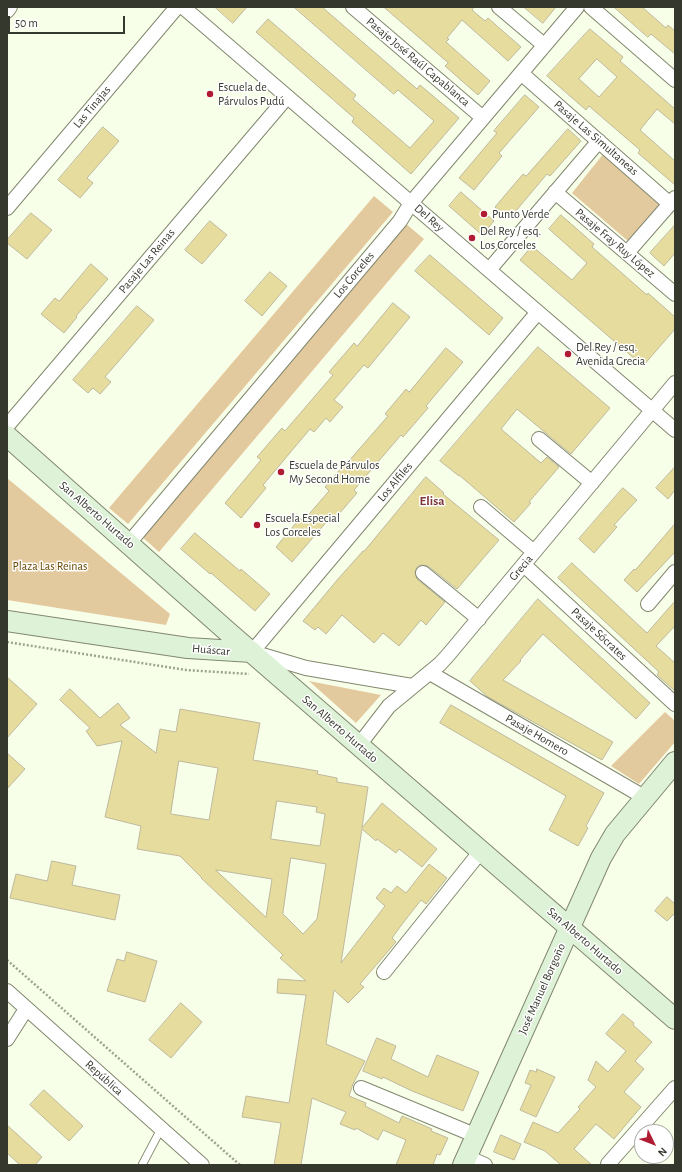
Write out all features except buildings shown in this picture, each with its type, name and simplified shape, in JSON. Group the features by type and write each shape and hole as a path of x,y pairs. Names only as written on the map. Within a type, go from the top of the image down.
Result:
{"main road":[{"name":"San Alberto Hurtado","path":"7,436 252,652 675,1019"},
{"name":"Huáscar","path":"7,621 188,648 252,652"},
{"name":"José Manuel Borgoño","path":"472,1162 477,1136 601,858 611,840 644,797 673,769"}],"street":[{"path":"7,11 10,7"},
{"name":"Las Tinajas","path":"7,208 177,7"},
{"name":"Del Rey","path":"183,7 675,430"},
{"name":"Pasaje José Raúl Capablanca","path":"353,7 484,118"},
{"path":"499,7 544,45"},
{"name":"Los Corceles","path":"129,543 400,221 411,203 577,7"},
{"path":"591,7 675,80"},
{"name":"Pasaje Las Simultaneas","path":"521,73 599,141 673,201"},
{"name":"Pasaje Las Reinas","path":"7,426 287,97"},
{"path":"489,270 599,141"},
{"name":"Pasaje Fray Ruy López","path":"555,192 675,294"},
{"path":"627,253 673,201"},
{"name":"Los Alfiles","path":"252,652 538,312"},
{"name":"Grecia","path":"359,745 384,711 395,700 430,673 449,654 675,383"},
{"path":"539,438 592,483"},
{"path":"481,507 534,552"},
{"name":"Pasaje Sócrates","path":"524,565 675,704"},
{"path":"648,604 675,572"},
{"path":"423,573 479,619"},
{"name":"Huáscar","path":"252,652 306,668 412,686"},
{"name":"Pasaje Homero","path":"430,673 644,797"},
{"path":"384,972 481,851"},
{"name":"República","path":"7,991 202,1165"},
{"path":"7,1039 26,1009"},
{"path":"361,1088 477,1136"},
{"path":"608,1164 675,1088"}],"lane":[{"path":"142,1165 161,1129"}],"path":[{"path":"7,642 186,670 249,674"},
{"path":"7,960 240,1165"}],"green space":[{"path":"604,153 661,203 628,241 572,193"},
{"path":"374,196 393,212 128,524 109,508"},
{"path":"405,223 424,239 159,552 140,535"},
{"name":"Plaza Las Reinas","path":"7,478 170,614 166,625 7,600"},
{"path":"309,681 381,695 356,723"},
{"path":"665,712 675,721 675,742 639,784 611,766"}],"place":[{"name":"Escuela de Párvulos Pudú","path":"210,94"},
{"name":"Punto Verde","path":"484,214"},
{"name":"Del Rey / esq. Los Corceles","path":"472,238"},
{"name":"Del Rey / esq. Avenida Grecia","path":"568,354"},
{"name":"Escuela de Párvulos My Second Home","path":"281,472"},
{"name":"Escuela Especial Los Corceles","path":"257,525"}],"district":[{"name":"Elisa","path":"432,501"}]}
